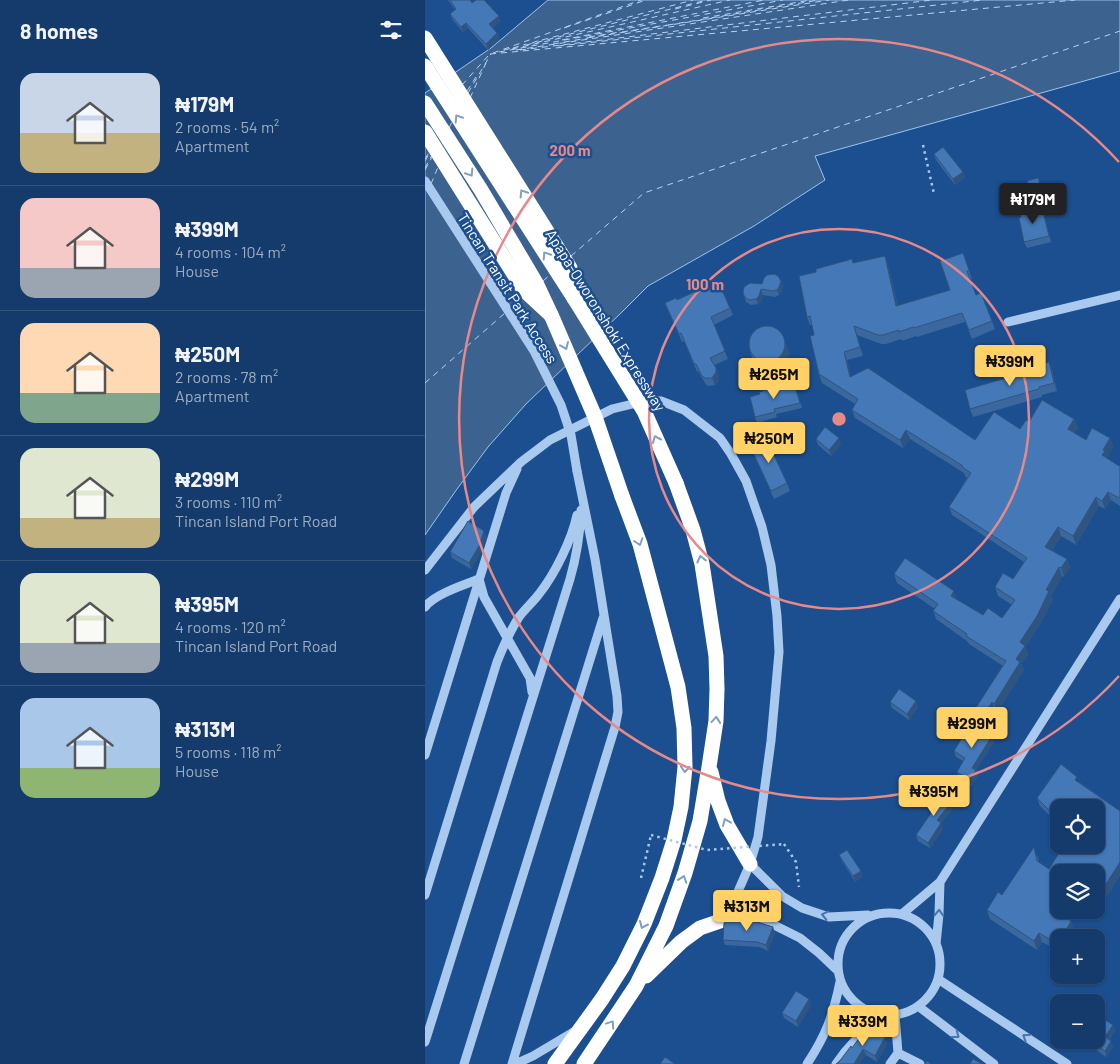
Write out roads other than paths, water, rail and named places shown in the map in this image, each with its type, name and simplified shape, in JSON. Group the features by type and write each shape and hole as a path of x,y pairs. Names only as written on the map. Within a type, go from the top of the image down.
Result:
{"highway":[{"path":"428,43 570,268 574,298"},
{"name":"Apapa-Oworonshoki Expressway","path":"425,66 644,410 676,483 703,564 716,656 717,689 716,721 699,821 685,873 666,926 636,986 584,1064"},
{"path":"425,103 486,199 536,283 595,417 640,544 678,687 684,728 685,767 681,807 674,840 648,915 623,966 603,999 555,1064"},
{"path":"425,132 524,290 552,317"},
{"path":"709,766 718,801 727,825 750,864"},
{"path":"636,986 681,942 700,928 726,919"}],"street":[{"name":"Tincan Transit Park Access","path":"425,181 534,351 561,405 571,435 581,495"},
{"path":"1008,322 1120,295"},
{"path":"425,570 474,507 521,462 550,440 612,408 649,400 661,401 684,410 720,438 747,481 761,527 771,565 779,652 769,749 757,837 750,864 726,919 752,919 774,925 800,938 837,971"},
{"path":"425,754 506,493 521,462"},
{"path":"511,1064 618,712 595,559 581,495"},
{"path":"425,894 497,662 519,617 540,593 557,567 575,525 581,495"},
{"path":"425,1042 577,554 581,528 581,495"},
{"path":"425,607 428,603 447,592 479,579"},
{"path":"479,579 484,597 530,678 533,698"},
{"path":"902,914 940,882 1120,599"},
{"path":"465,1064 604,616"},
{"path":"750,864 782,896 801,908 829,917 892,912 911,917 926,928 936,944 940,961 938,979 930,994 918,1006 903,1014 876,1014 867,1011 851,999 840,982 837,961 843,941 848,932 859,922 873,915"},
{"path":"936,944 940,882"},
{"path":"938,979 1067,1064"},
{"path":"807,1064 829,1026 840,982"},
{"path":"918,1006 994,1064"},
{"path":"891,1015 899,1053"},
{"path":"836,1064 857,1038 891,1015"},
{"path":"515,1064 533,1056 583,1026"},
{"path":"890,1064 899,1053"},
{"path":"899,1053 920,1064"}],"water":[{"path":"548,0 1120,0 1120,71 815,156 825,180 754,226 648,286 526,404 488,447 425,535 425,93 491,48"}]}
